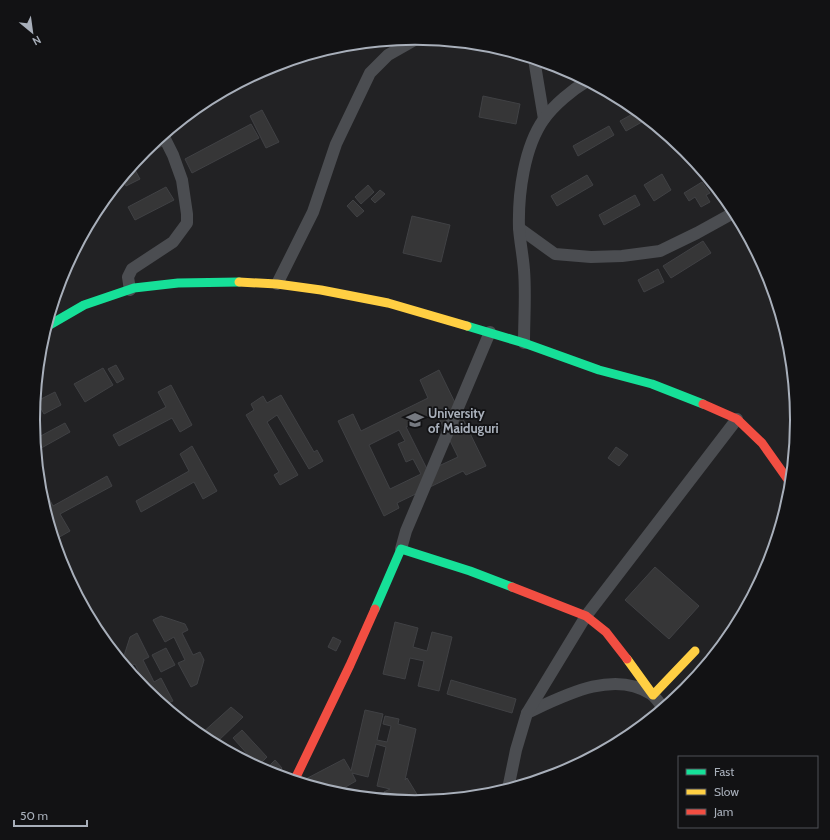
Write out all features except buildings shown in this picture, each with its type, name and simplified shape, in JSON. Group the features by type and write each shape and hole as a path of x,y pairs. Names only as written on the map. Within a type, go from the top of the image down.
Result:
{"street":[{"path":"277,284 313,212 336,144 370,72 388,54 404,45"},
{"path":"535,65 544,119"},
{"path":"524,343 524,271 519,228 524,171 532,141 544,119 560,102 581,84"},
{"path":"130,290 128,277 132,269 173,242 187,223 182,180 173,155 166,140"},
{"path":"519,228 555,254 591,257 622,256 660,251 729,215"},
{"path":"53,323 84,305 130,290 178,283 245,282 277,284 321,290 388,303 490,332 599,370 652,384 706,405 737,419 762,443 786,477"},
{"path":"297,776 350,665 401,549 406,530 490,332"},
{"path":"509,783 516,750 527,713 586,616 737,419"},
{"path":"401,549 470,570 586,616 606,632 624,654 660,704"},
{"path":"653,695 694,651"},
{"path":"527,713 563,696 598,685 620,684 637,687 653,695"}],"shaded area":[{"name":"University of Maiduguri","path":"415,45 440,46 488,52 512,58 536,65 581,84 602,95 643,122 680,155 697,173 713,192 740,233 761,276 770,299 783,347 787,371 790,420 789,445 783,493 777,517 770,541 751,586 740,608 713,648 680,685 662,702 643,718 602,745 559,766 536,775 488,788 464,792 415,795 390,794 342,788 318,782 294,775 249,756 227,745 187,718 150,685 133,667 117,648 90,607 69,564 60,541 47,493 43,469 40,420 41,395 47,347 53,323 60,299 79,254 90,232 117,192 150,155 168,138 187,122 228,95 271,74 294,65 342,52 366,48"}],"traffic: fast":[{"path":"53,323 84,305 134,288 178,283 239,282"},
{"path":"467,326 524,343 599,370 652,384 703,404"},
{"path":"375,609 401,549 470,571 512,587"}],"traffic: slow":[{"path":"239,282 277,284 321,290 388,303 467,326"},
{"path":"627,659 653,695 695,651"}],"traffic: jam":[{"path":"703,404 737,419 762,443 786,477"},
{"path":"512,587 586,616 606,632 627,659"},
{"path":"297,776 350,665 375,609"}],"place":[{"name":"University of Maiduguri","path":"415,420"}]}
